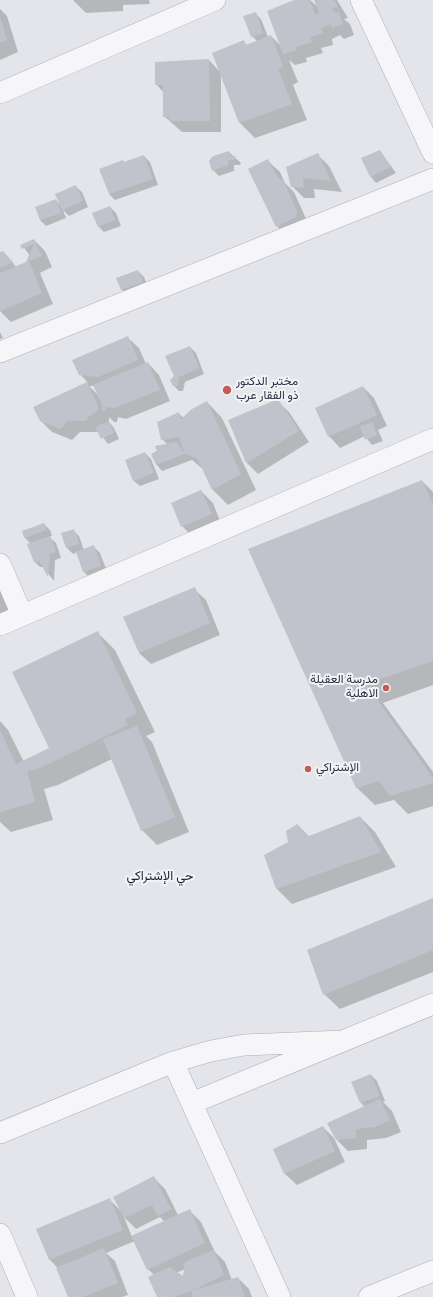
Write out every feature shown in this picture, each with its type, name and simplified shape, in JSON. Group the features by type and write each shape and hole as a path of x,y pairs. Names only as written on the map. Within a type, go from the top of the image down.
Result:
{"street":[{"path":"0,93 216,0"},
{"path":"361,0 433,153"},
{"path":"0,352 433,179"},
{"path":"0,625 433,439"},
{"path":"0,564 22,615"},
{"path":"192,1103 433,1004"},
{"path":"0,1133 172,1062 211,1051 244,1045 343,1041"},
{"path":"172,1062 280,1297"},
{"path":"0,1234 27,1297"},
{"path":"369,1297 433,1271"}],"building":[{"path":"294,0 309,0 316,15 319,13 314,0 334,0 338,7 332,8 335,13 339,12 343,24 332,28 331,24 321,28 323,33 310,37 312,42 296,47 296,50 283,54 267,11"},
{"path":"256,12 263,33 251,37 243,16"},
{"path":"0,17 7,40 0,43"},
{"path":"271,35 283,66 278,69 292,104 239,123 212,53 244,40 246,45"},
{"path":"209,59 210,121 169,121 169,117 163,117 163,85 155,85 155,62"},
{"path":"380,150 391,167 370,177 361,158"},
{"path":"229,151 232,157 236,156 234,160 228,160 228,165 212,171 209,161 213,156"},
{"path":"318,153 331,181 303,178 304,188 291,187 286,167"},
{"path":"144,155 153,179 109,194 99,169 123,160 124,162"},
{"path":"268,159 278,178 283,180 297,211 296,217 276,227 248,169"},
{"path":"76,185 83,201 62,210 55,194"},
{"path":"56,199 61,213 40,220 35,207"},
{"path":"110,206 115,220 98,227 92,213"},
{"path":"34,239 42,256 29,261 42,293 0,311 0,273 26,262 34,244 22,249 20,245"},
{"path":"3,251 13,262 0,268 0,252"},
{"path":"138,270 143,282 121,290 116,278"},
{"path":"128,336 138,360 98,377 79,375 72,360"},
{"path":"190,346 199,368 179,377 178,386 173,386 170,380 174,376 165,356"},
{"path":"148,362 160,390 115,408 107,407 105,411 102,411 102,405 93,385"},
{"path":"87,382 98,406 98,411 89,416 86,421 68,421 60,429 40,421 33,407"},
{"path":"363,386 377,415 328,437 315,408"},
{"path":"278,399 299,431 246,463 228,420"},
{"path":"207,401 241,474 212,490 197,458 185,454 179,437 161,440 157,422 179,412 181,419 192,409"},
{"path":"109,421 114,433 101,439 95,427"},
{"path":"372,422 377,435 365,440 360,427"},
{"path":"176,442 185,454 156,465 151,454 157,451 155,446"},
{"path":"145,452 154,473 133,481 125,460"},
{"path":"422,480 433,504 433,661 366,684 433,778 433,783 390,796 379,781 356,788 248,549"},
{"path":"201,490 212,514 181,527 171,503"},
{"path":"44,523 47,530 24,538 22,531"},
{"path":"74,529 79,544 66,548 61,533"},
{"path":"50,536 56,552 50,554 48,577 39,561 34,562 27,544"},
{"path":"94,545 101,566 83,572 76,552"},
{"path":"195,587 210,623 139,653 123,617"},
{"path":"98,631 137,713 125,719 128,725 40,768 27,771 35,802 0,812 0,730 16,764 49,748 12,672"},
{"path":"137,726 175,817 141,831 103,739"},
{"path":"360,816 381,852 276,889 264,855 288,842 286,831 297,824 309,836"},
{"path":"433,898 433,950 323,995 307,950"},
{"path":"371,1074 380,1096 360,1103 351,1082"},
{"path":"380,1099 390,1120 375,1127 356,1129 356,1138 336,1140 327,1123"},
{"path":"323,1126 335,1151 284,1174 273,1149"},
{"path":"154,1176 171,1209 158,1216 152,1205 124,1218 113,1197"},
{"path":"110,1198 123,1230 49,1260 36,1229"},
{"path":"190,1209 205,1243 147,1270 131,1236"},
{"path":"104,1248 118,1283 83,1297 68,1297 56,1268"},
{"path":"214,1250 224,1275 191,1291 174,1297 157,1297 148,1277 170,1267 183,1276 185,1262"},
{"path":"238,1277 245,1297 193,1297 191,1291"}],"place":[{"name":"مختبر الدكتور ذو الفقار عرب","path":"227,390"},
{"name":"مدرسة العقيلة الاهلية","path":"386,688"},
{"name":"الإشتراكي","path":"308,769"}],"district":[{"name":"حي الإشتراكي","path":"160,877"}]}
